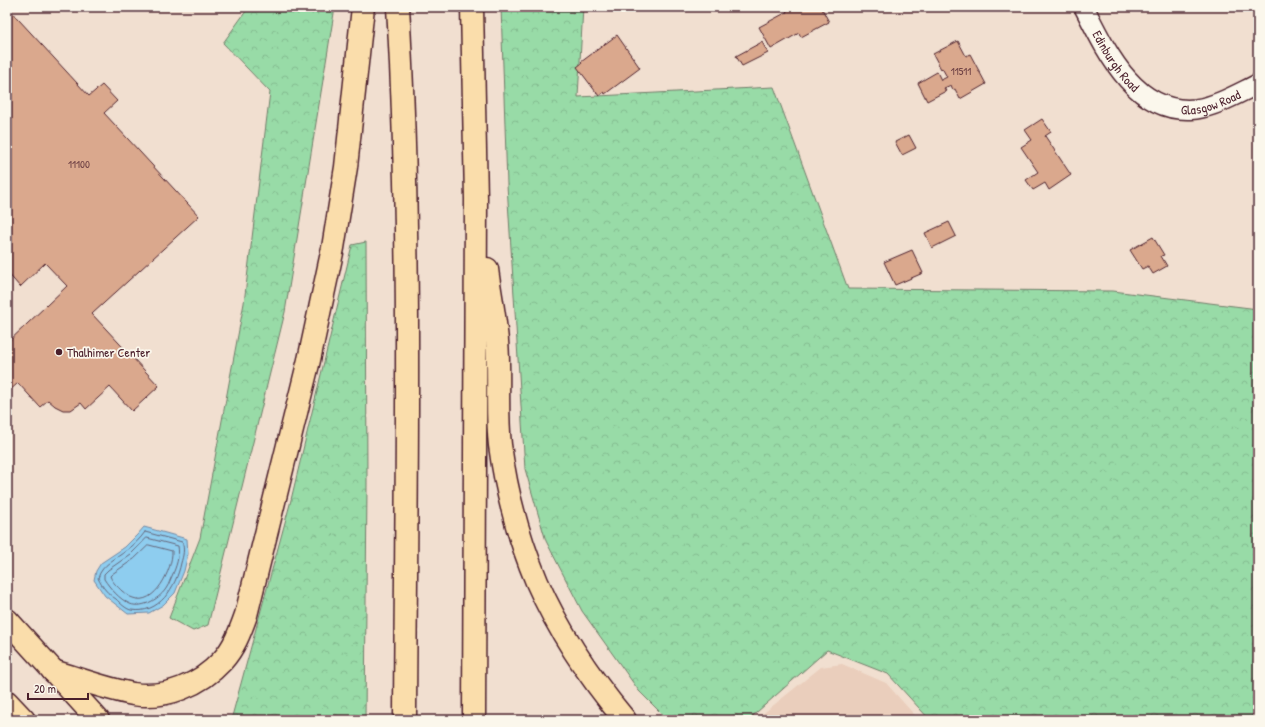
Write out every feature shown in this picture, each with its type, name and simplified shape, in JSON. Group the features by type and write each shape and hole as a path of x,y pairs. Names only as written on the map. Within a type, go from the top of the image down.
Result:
{"main road":[{"path":"54,671 110,689 134,694 173,692 193,684 213,670 223,661 237,639 246,615 271,515 309,360 333,248 346,167 363,7"},
{"path":"398,7 402,72 408,312 405,720"},
{"path":"472,7 476,199 474,720"},
{"path":"476,199 497,342 498,421 500,444 516,518 537,582 553,614 577,656 603,694 625,720"},
{"path":"7,620 98,720"},
{"path":"7,702 24,720"}],"street":[{"name":"Edinburgh Road","path":"1084,7 1109,53 1132,84 1145,96 1161,105"},
{"name":"Glasgow Road","path":"1161,105 1184,110 1197,109 1224,100 1258,84"}],"shaded area":[{"path":"842,664 886,683 919,720 755,720 821,667"}],"green space":[{"path":"249,7 335,7 285,312 208,625 193,631 169,618 200,538 244,303 270,92 223,43"},
{"path":"501,7 583,7 578,97 774,87 848,289 1113,291 1258,309 1258,720 930,720 888,674 827,650 748,720 668,720 639,691 582,611 546,541 525,469 507,185"},
{"path":"366,242 367,484 365,720 231,720 290,504 352,245"}],"water":[{"path":"144,527 187,539 188,554 184,571 175,593 163,605 149,613 128,614 105,596 94,580 96,571 101,563 125,547"}],"building":[{"path":"7,7 89,96 102,85 117,101 104,113 199,216 92,314 159,386 132,411 110,387 86,409 81,403 71,410 63,410 48,400 40,407 18,383 7,393 7,343 67,286 45,263 20,287 7,272"},
{"path":"792,7 821,7 829,22 801,37 799,33 771,49 759,27 787,12 786,10"},
{"path":"617,35 640,68 605,94 604,92 599,96 577,67 582,63 581,62"},
{"path":"958,41 966,56 970,54 986,84 960,99 955,89 953,90 951,85 944,88 946,91 927,101 918,83 937,72 941,80 947,77 933,54"},
{"path":"762,42 768,53 742,66 736,56"},
{"path":"1042,119 1051,132 1045,136 1071,175 1049,190 1045,183 1033,190 1026,180 1038,172 1021,147 1032,140 1025,130"},
{"path":"909,135 916,148 902,155 895,142"},
{"path":"949,222 956,236 932,248 925,233"},
{"path":"1153,237 1164,255 1161,256 1167,266 1153,274 1148,266 1142,269 1130,250"},
{"path":"912,250 923,273 895,285 884,262"}],"place":[{"name":"Thalhimer Center","path":"59,352"}]}
